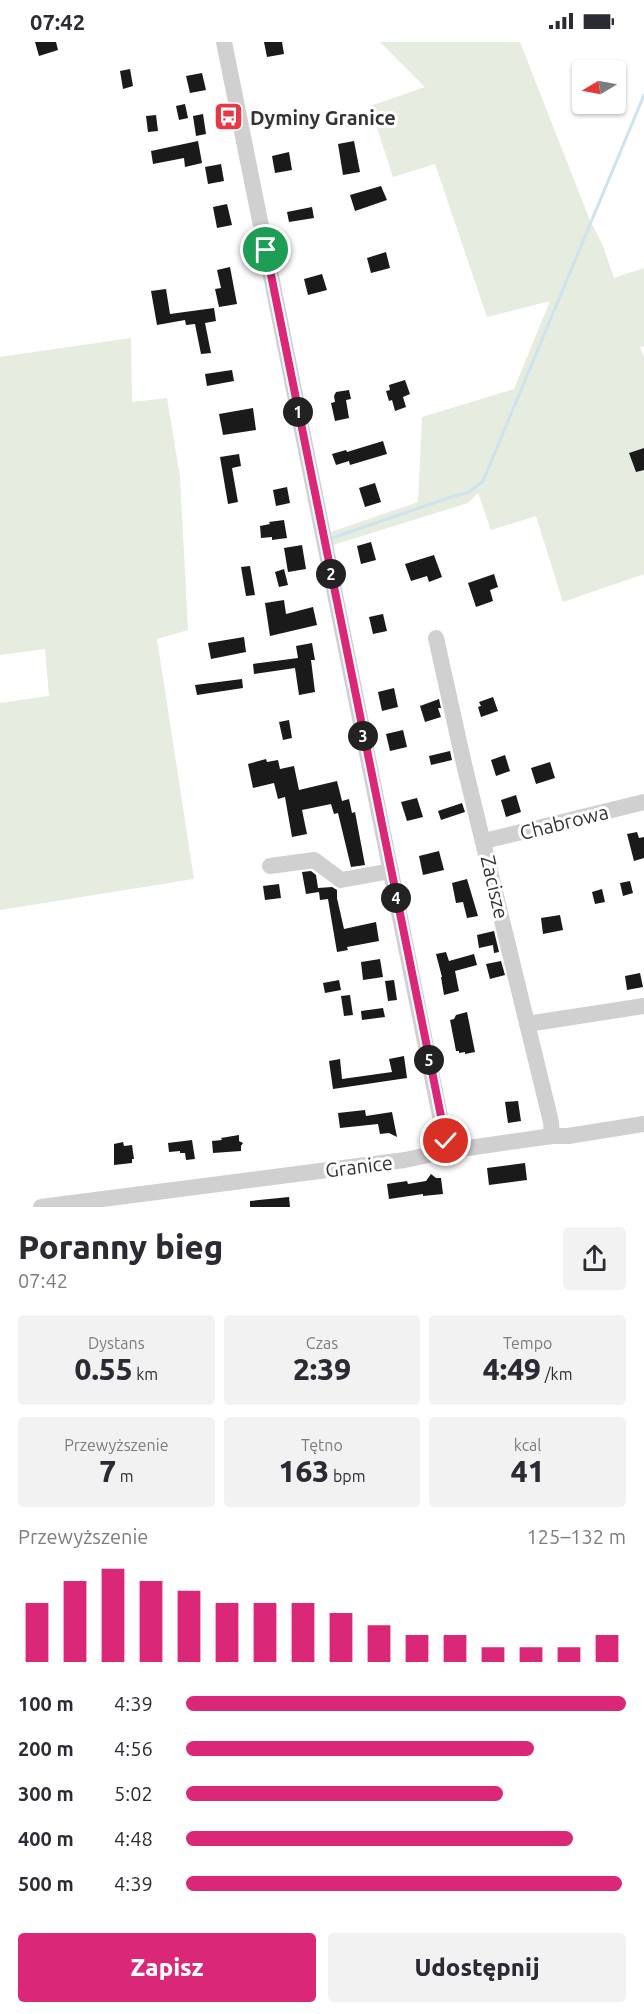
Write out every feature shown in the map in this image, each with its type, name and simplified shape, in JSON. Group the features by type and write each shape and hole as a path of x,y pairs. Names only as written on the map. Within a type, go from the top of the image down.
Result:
{"street":[{"path":"224,42 447,1151 644,1124"},
{"name":"Zacisze","path":"436,638 551,1122 552,1136"},
{"name":"Chabrowa","path":"484,842 644,802"},
{"path":"270,866 314,860 342,880 391,871"},
{"path":"527,1024 644,1006"},
{"name":"Granice","path":"41,1207 405,1160 447,1151"}],"shaded area":[{"path":"380,42 520,42 614,278 644,268 644,346 640,347 644,357 644,574 563,602 536,516 491,530 478,493 468,503 333,545 331,532 418,502 422,417 514,389 550,301 487,317 435,164 393,177 370,106 425,87"},
{"path":"131,338 132,402 167,398 180,477 188,630 157,639 194,879 0,910 0,703 49,696 45,649 0,655 0,357"}],"building":[{"path":"35,42 56,42 58,50 39,56"},
{"path":"264,42 282,42 284,54 267,57"},
{"path":"130,69 133,86 123,89 120,71"},
{"path":"202,73 206,90 190,93 186,76"},
{"path":"185,104 188,118 179,120 176,106"},
{"path":"203,114 206,134 196,136 193,116"},
{"path":"156,115 158,131 148,132 146,116"},
{"path":"198,141 202,163 185,167 184,158 153,164 151,151"},
{"path":"354,141 360,172 343,175 338,144"},
{"path":"289,152 292,170 275,173 272,156"},
{"path":"221,164 224,181 208,184 205,167"},
{"path":"381,186 387,200 355,211 350,195"},
{"path":"227,204 232,225 217,228 213,207"},
{"path":"312,207 314,218 289,222 287,212"},
{"path":"386,252 390,268 371,273 367,258"},
{"path":"230,267 237,304 219,307 215,289 221,288 217,270"},
{"path":"322,274 327,290 308,295 304,279"},
{"path":"166,289 170,314 214,308 216,321 205,323 211,353 201,354 195,324 186,325 185,320 157,325 151,291"},
{"path":"232,370 234,381 207,386 205,374"},
{"path":"405,380 410,394 403,397 406,407 395,411 386,391 390,390 389,385"},
{"path":"349,390 351,399 346,400 349,418 335,421 331,403 335,402 334,396 336,392"},
{"path":"253,408 256,430 223,435 219,414"},
{"path":"383,441 387,454 350,465 349,461 336,465 332,454"},
{"path":"644,448 644,470 636,472 629,453"},
{"path":"239,454 241,466 232,468 238,502 228,504 220,457"},
{"path":"375,483 381,502 365,507 359,488"},
{"path":"287,487 290,503 276,506 273,490"},
{"path":"284,520 287,538 272,540 272,537 261,538 260,526"},
{"path":"371,542 376,560 361,564 357,546"},
{"path":"302,545 306,569 288,572 284,548"},
{"path":"434,555 442,577 429,582 427,576 411,581 405,564"},
{"path":"250,566 255,595 246,596 241,567"},
{"path":"284,569 288,585 279,587 275,572"},
{"path":"494,574 498,587 490,590 493,601 476,607 468,583"},
{"path":"284,600 286,614 313,607 317,625 270,636 265,603"},
{"path":"383,614 387,631 373,634 369,617"},
{"path":"244,637 246,652 211,659 208,643"},
{"path":"312,643 315,660 311,660 315,692 299,695 295,668 254,674 253,664 298,658 296,646"},
{"path":"242,679 243,688 197,695 195,685"},
{"path":"394,688 398,707 382,711 378,692"},
{"path":"493,697 498,711 481,717 479,702"},
{"path":"439,699 441,708 438,708 441,717 425,722 420,706"},
{"path":"289,720 292,738 283,740 279,722"},
{"path":"403,730 407,747 390,751 386,734"},
{"path":"450,751 452,760 431,765 429,756"},
{"path":"505,755 510,771 496,776 491,760"},
{"path":"266,759 267,762 278,760 280,769 294,766 299,790 337,781 342,801 349,799 352,813 355,812 365,865 351,867 338,813 334,814 331,804 302,810 307,834 292,837 285,797 278,799 274,783 253,788 248,764"},
{"path":"550,762 555,778 536,784 531,768"},
{"path":"516,795 521,812 506,817 501,800"},
{"path":"417,798 423,817 407,821 401,802"},
{"path":"462,803 465,812 441,820 438,811"},
{"path":"637,832 639,838 644,837 644,858 634,861 627,834"},
{"path":"439,851 444,870 423,875 419,856"},
{"path":"311,871 316,875 318,888 332,887 337,890 344,929 376,922 379,941 347,947 348,950 337,952 328,899 320,900 319,892 306,894 302,872"},
{"path":"467,879 478,916 467,918 463,902 456,903 452,883"},
{"path":"630,881 633,893 623,896 620,883"},
{"path":"279,884 281,898 265,900 263,886"},
{"path":"602,889 605,902 595,904 592,892"},
{"path":"560,915 563,930 543,934 541,918"},
{"path":"494,931 499,952 494,953 493,945 479,948 477,935"},
{"path":"446,952 449,961 474,954 477,965 455,971 459,991 444,995 436,954"},
{"path":"380,959 383,977 363,980 361,962"},
{"path":"501,961 505,975 490,979 486,964"},
{"path":"640,973 643,987 627,990 625,976"},
{"path":"339,980 341,990 325,993 323,983"},
{"path":"394,980 397,1000 388,1001 385,981"},
{"path":"350,995 353,1015 344,1016 341,996"},
{"path":"383,1008 385,1017 362,1020 361,1011"},
{"path":"467,1012 475,1052 465,1054 465,1052 456,1051 450,1020 456,1015"},
{"path":"404,1056 407,1078 333,1089 329,1061 340,1059 342,1079 392,1072 389,1059"},
{"path":"518,1101 521,1121 508,1123 505,1102"},
{"path":"365,1110 366,1116 392,1112 397,1137 389,1133 380,1134 378,1124 340,1128 338,1113"},
{"path":"239,1135 239,1141 243,1143 241,1151 213,1153 212,1141"},
{"path":"192,1140 195,1159 186,1160 185,1153 180,1153 180,1151 169,1152 168,1143"},
{"path":"123,1142 124,1146 132,1145 134,1159 132,1163 114,1165 114,1144"},
{"path":"525,1163 527,1180 489,1185 487,1168"},
{"path":"431,1174 436,1178 441,1178 443,1194 423,1196 423,1194 389,1199 387,1184 426,1181"},
{"path":"289,1197 290,1207 250,1207 250,1201"}],"waterway":[{"path":"332,538 469,492 483,481 644,95"}],"place":[{"name":"Dyminy Granice","path":"229,117"}],"route":[{"path":"266,250 446,1141"}]}
